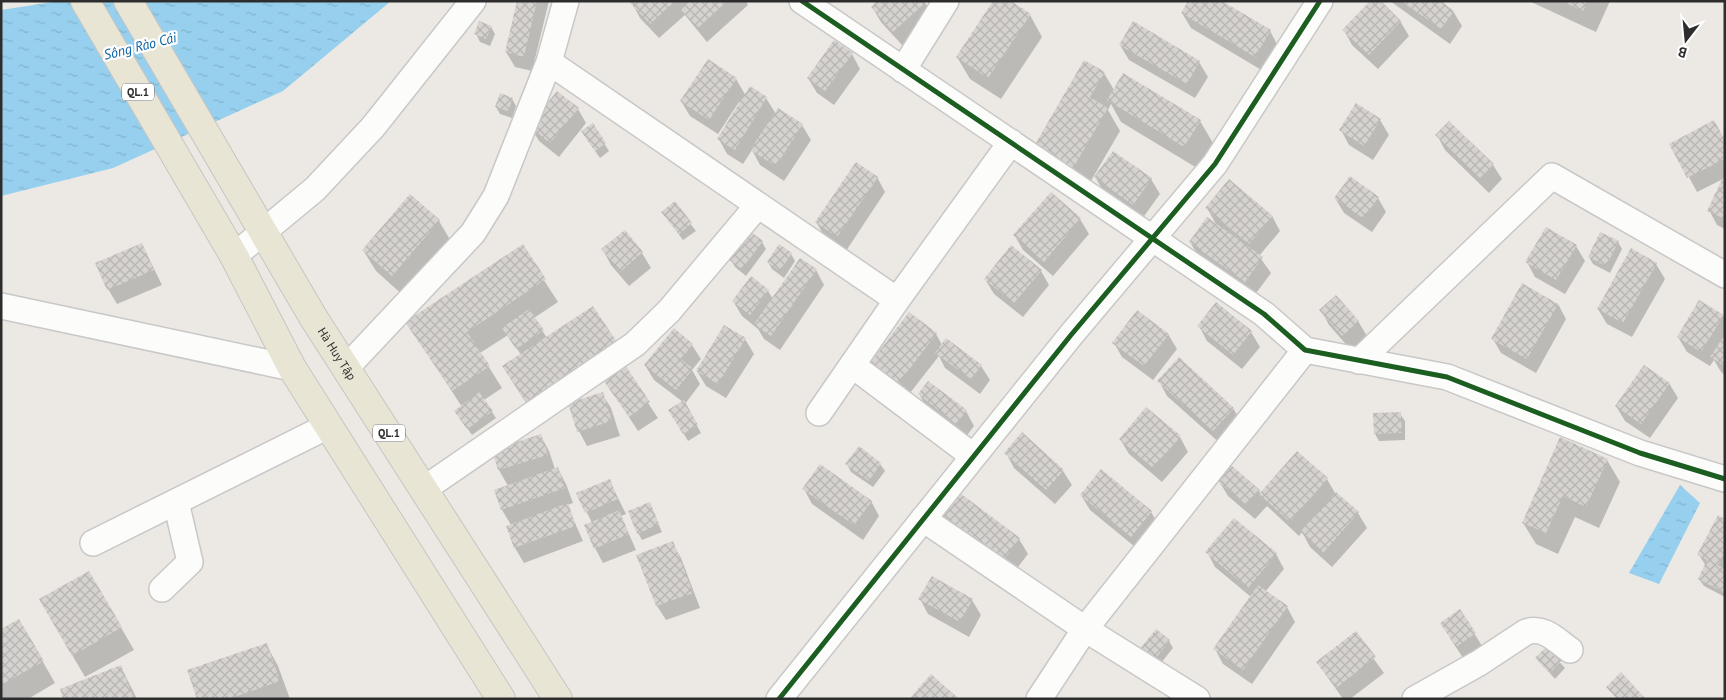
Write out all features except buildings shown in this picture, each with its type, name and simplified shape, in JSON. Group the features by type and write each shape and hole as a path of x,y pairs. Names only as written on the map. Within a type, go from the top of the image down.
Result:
{"main road":[{"name":"QL.1","path":"85,1 234,256 292,368 501,699"},
{"name":"Hà Huy Tập","path":"128,1 313,317 558,699"}],"street":[{"path":"234,256 315,189 373,127 473,1"},
{"path":"346,368 473,233 496,196 548,62 566,1"},
{"path":"802,1 1264,314 1305,350 1447,377 1640,453 1725,479"},
{"path":"903,70 946,1"},
{"path":"779,699 1071,335 1215,164 1320,1"},
{"path":"548,62 897,300"},
{"path":"819,413 897,300 1011,142"},
{"path":"1359,361 1552,176 1725,275"},
{"path":"424,489 636,344 669,311 758,205"},
{"path":"1,306 292,368"},
{"path":"1039,699 1085,629 1305,350"},
{"path":"852,365 973,456"},
{"path":"93,543 328,426"},
{"path":"162,589 190,562 176,502"},
{"path":"922,519 1085,629 1197,699"},
{"path":"1415,699 1479,663 1526,632 1535,629 1544,631 1570,650"}],"water":[{"name":"Sông Rào Cái","path":"59,1 391,1 283,91 113,168 1,196 1,10"},
{"path":"1680,485 1700,503 1659,584 1629,573"}],"cycle path":[{"path":"802,1 1264,314 1305,350 1447,377 1640,453 1725,479"},
{"path":"779,699 1071,335 1215,164 1320,1"}]}
